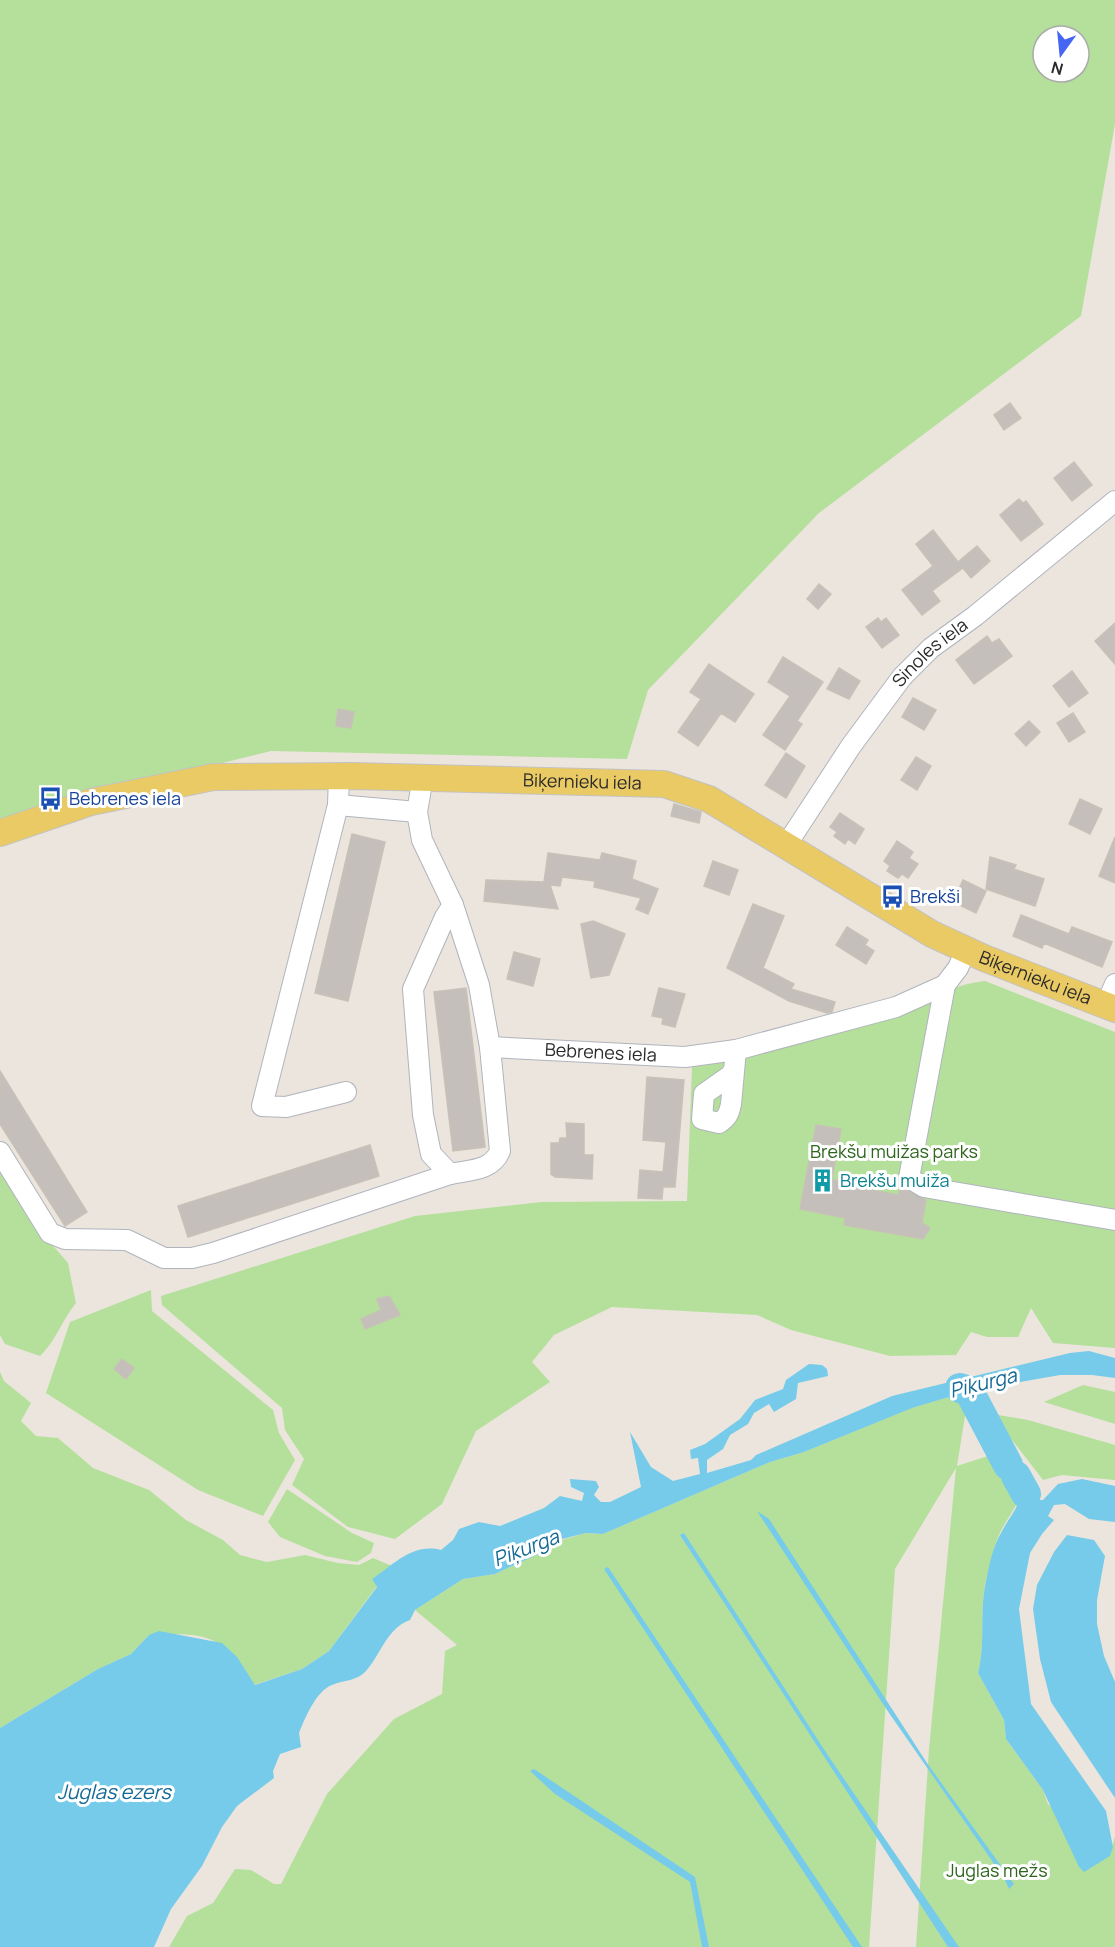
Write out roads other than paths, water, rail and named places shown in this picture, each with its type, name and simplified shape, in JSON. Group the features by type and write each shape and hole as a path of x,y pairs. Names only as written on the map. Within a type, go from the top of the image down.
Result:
{"main road":[{"name":"Biķernieku iela","path":"0,833 91,802 213,777 423,777 663,784 709,799 788,844 932,934 966,950 1112,999"}],"street":[{"name":"Sinoles iela","path":"788,844 851,746 902,677 931,648 1115,501"},
{"path":"339,776 338,804 262,1106 286,1107 346,1092"},
{"path":"0,1152 50,1233 65,1239 127,1240 164,1258 180,1259 213,1253 450,1174 487,1166 496,1161 500,1151 490,1047 479,985 453,905 422,840 417,813 423,777"},
{"path":"338,804 417,813"},
{"path":"450,1174 431,1154 423,1115 413,989 445,917 453,905"},
{"path":"966,950 958,968 945,985 909,1178 924,1187 1115,1220"},
{"name":"Bebrenes iela","path":"490,1047 735,1060 896,1007 945,985"}],"water":[{"name":"Juglas ezers","path":"1089,1351 1115,1358 1115,1378 1060,1375 969,1391 912,1408 804,1452 770,1462 603,1534 586,1533 558,1540 560,1544 495,1574 463,1579 415,1610 410,1620 390,1635 366,1671 354,1679 332,1685 321,1693 304,1720 299,1733 301,1747 280,1754 273,1771 274,1778 237,1806 222,1827 202,1866 171,1909 154,1947 0,1947 0,1728 98,1669 131,1654 149,1635 159,1631 222,1643 237,1657 255,1685 302,1669 329,1651 377,1587 372,1579 404,1556 421,1549 441,1550 453,1540 459,1529 479,1522 500,1526 544,1508 560,1496 582,1501 584,1493 571,1487 570,1479 596,1481 599,1487 594,1495 601,1502 610,1502 641,1487 630,1432 651,1467 673,1481 700,1474 698,1458 691,1459 690,1450 705,1444 740,1419 755,1400 783,1389 786,1380 809,1364 822,1365 827,1369 828,1376 798,1383 796,1399 774,1412 769,1404 754,1413 748,1424 730,1435 723,1449 707,1460 707,1473 751,1460 756,1455 892,1396 1070,1353"},
{"path":"1082,1479 1115,1486 1115,1522 1089,1519 1065,1504 1054,1505 1048,1516 1054,1520 1030,1553 1019,1609 1031,1704 1106,1811 1113,1847 1110,1856 1084,1872 1079,1867 1043,1790 1006,1739 1004,1720 978,1673 982,1650 984,1592 990,1563 998,1538 1015,1510 1020,1496 1032,1495 1036,1500 1043,1500 1058,1484"},
{"path":"757,1511 769,1519 927,1763 1014,1884 1009,1889 1004,1878 889,1713"},
{"path":"684,1533 829,1757 959,1947 948,1947 680,1535"},
{"path":"1067,1535 1094,1540 1105,1556 1097,1600 1097,1624 1104,1656 1115,1682 1115,1798 1051,1702 1040,1659 1033,1609 1037,1585 1054,1552"},
{"path":"608,1567 862,1947 853,1947 604,1569"},
{"path":"534,1769 695,1877 709,1947 702,1947 690,1882 555,1794 530,1771"}],"waterway":[{"name":"Piķurga","path":"960,1388 969,1391 1008,1465"},
{"path":"1016,1476 1026,1494"}],"place":[{"name":"Bebrenes iela","path":"51,799"},
{"name":"Brekši","path":"892,897"},
{"name":"Brekšu muiža","path":"822,1181"}],"park label":[{"name":"Brekšu muižas parks","path":"894,1152"},
{"name":"Juglas mežs","path":"997,1871"}]}
